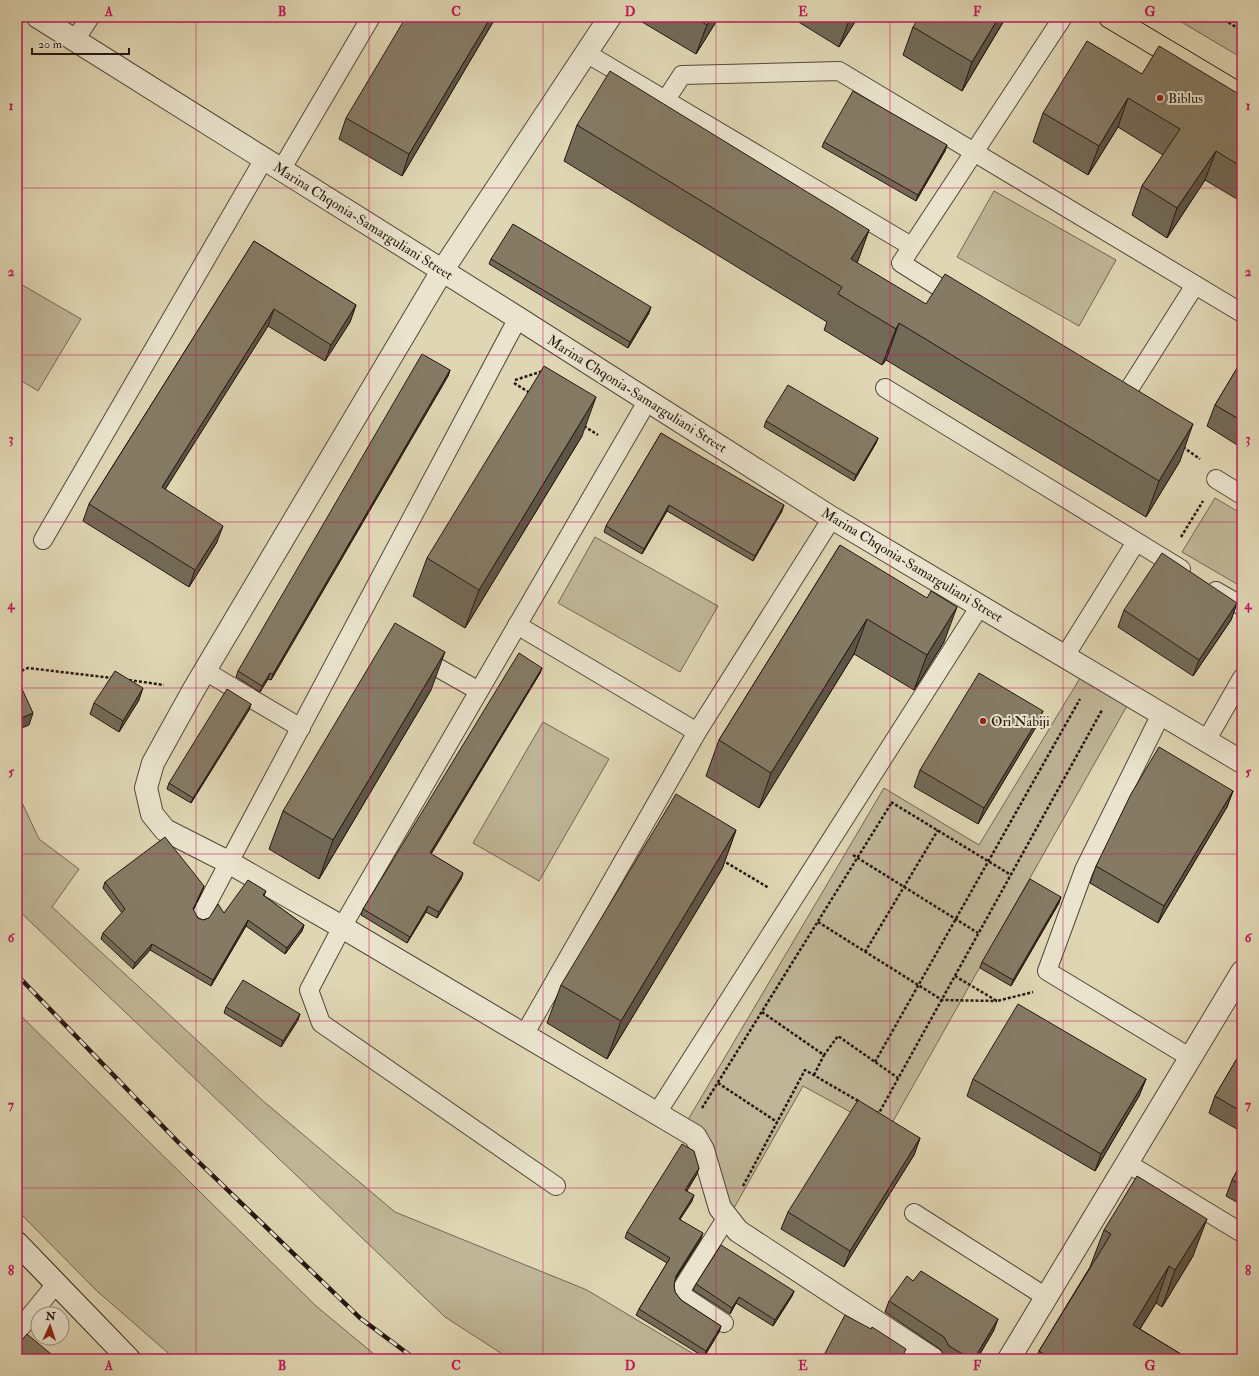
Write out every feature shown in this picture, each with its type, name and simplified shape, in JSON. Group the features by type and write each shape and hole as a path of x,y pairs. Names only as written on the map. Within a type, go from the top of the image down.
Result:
{"main road":[{"path":"1110,17 1242,96"}],"street":[{"name":"Marina Chqonia-Samarguliani Street","path":"38,17 648,400 832,518 1242,762"},
{"path":"610,17 442,271 199,680 152,763 146,788 152,814 165,830 230,863 342,927 695,1136 703,1150 720,1208 738,1231 933,1359"},
{"path":"1009,1359 1242,972"},
{"path":"17,1243 129,1359"}],"lane":[{"path":"75,40 90,17"},
{"path":"974,309 901,263 1063,17"},
{"path":"43,540 273,164 365,19"},
{"path":"586,53 911,246"},
{"path":"665,101 682,75 839,71 1242,314"},
{"path":"1101,389 1121,402 1195,285"},
{"path":"202,915 518,318"},
{"path":"885,388 1242,606"},
{"path":"556,1186 321,1022 309,990 342,927 648,400"},
{"path":"1216,479 1242,495"},
{"path":"524,1035 697,732 832,518"},
{"path":"1065,656 1136,542"},
{"path":"657,1113 980,606"},
{"path":"517,625 697,732"},
{"path":"405,648 479,691"},
{"path":"1206,741 1242,678"},
{"path":"199,680 301,728"},
{"path":"1161,714 1084,870 1047,971 1191,1058"},
{"path":"1127,1163 1242,1233"},
{"path":"914,1213 1046,1297"},
{"path":"724,1323 685,1297 682,1292 683,1287 727,1217"},
{"path":"17,1332 56,1284"}],"path":[{"path":"1220,17 1242,31"},
{"path":"492,368 532,394"},
{"path":"579,423 620,448"},
{"path":"1167,560 1216,479 1204,461 1178,443"},
{"path":"17,672 28,668 115,679"},
{"path":"875,1062 1094,674"},
{"path":"123,680 199,680"},
{"path":"872,1109 879,1113 1115,686"},
{"path":"865,786 1010,875"},
{"path":"687,1132 892,802"},
{"path":"865,952 938,830"},
{"path":"830,841 978,933"},
{"path":"717,857 791,902"},
{"path":"818,922 942,1000 997,1001 1068,984"},
{"path":"955,976 997,1001"},
{"path":"762,1012 824,1055"},
{"path":"814,1075 824,1055 838,1036 898,1078"},
{"path":"727,1217 805,1070 866,1106"},
{"path":"718,1083 778,1122"}],"shaded area":[{"path":"1173,17 1242,17 1242,58"},
{"path":"994,191 1116,260 1079,326 957,257"},
{"path":"17,282 81,319 38,391 17,378"},
{"path":"1215,498 1242,514 1242,587 1182,552"},
{"path":"595,537 718,606 680,672 558,603"},
{"path":"1080,678 1128,704 887,1132 803,1086 734,1208 723,1193 686,1123 884,788 979,845"},
{"path":"543,722 609,759 539,881 473,843"},
{"path":"17,792 39,839 79,869 52,907 262,1100 395,1212 587,1290 702,1359 510,1359 445,1317 17,909"},
{"path":"17,1012 316,1306 380,1359 175,1359 97,1291 17,1210"}],"building":[{"path":"406,17 491,17 409,154 346,118"},
{"path":"693,17 712,17 707,25"},
{"path":"919,17 999,17 972,62 913,27"},
{"path":"1087,41 1142,74 1159,46 1242,96 1242,167 1216,151 1177,208 1142,186 1180,129 1128,98 1099,146 1043,113"},
{"path":"610,71 869,230 851,259 926,304 945,274 1193,424 1159,481 899,323 896,329 838,294 842,287 577,125"},
{"path":"853,91 947,145 918,195 824,142"},
{"path":"513,224 651,307 630,342 491,259"},
{"path":"254,241 356,305 331,345 274,309 162,487 223,526 195,570 89,504"},
{"path":"422,354 450,370 273,674 270,673 262,686 238,671"},
{"path":"1242,360 1242,421 1215,405"},
{"path":"544,366 596,397 479,590 427,558"},
{"path":"788,385 878,438 856,475 766,421"},
{"path":"661,433 784,505 755,556 669,505 644,549 606,526"},
{"path":"840,545 927,598 931,591 957,607 927,655 867,619 771,773 719,740"},
{"path":"1162,553 1237,603 1199,660 1124,610"},
{"path":"395,623 445,652 333,840 283,811"},
{"path":"519,653 542,668 430,853 463,873 439,912 428,906 410,937 363,909"},
{"path":"115,671 143,688 123,721 94,703"},
{"path":"979,673 1043,711 984,808 920,770"},
{"path":"17,678 33,713 17,720"},
{"path":"227,689 251,704 193,798 169,783"},
{"path":"1159,747 1233,791 1164,906 1096,866 1131,794"},
{"path":"676,794 736,830 621,1021 561,985"},
{"path":"165,837 204,886 193,909 198,918 203,920 209,918 218,904 224,913 248,880 266,891 263,895 304,925 287,948 248,920 213,980 152,944 135,963 103,933 125,909 105,882"},
{"path":"1030,879 1061,897 1013,980 982,962"},
{"path":"243,980 300,1014 283,1041 226,1007"},
{"path":"1018,1004 1146,1079 1101,1154 973,1079"},
{"path":"1242,1050 1242,1112 1215,1096"},
{"path":"858,1100 920,1138 850,1251 788,1212"},
{"path":"682,1144 694,1151 699,1168 685,1190 694,1195 679,1219 703,1233 676,1276 674,1285 675,1292 681,1300 721,1326 706,1351 639,1309 670,1258 627,1232"},
{"path":"1242,1162 1242,1185 1232,1180"},
{"path":"1137,1176 1207,1219 1175,1270 1169,1266 1133,1325 1189,1359 1052,1359 1039,1351 1111,1234 1104,1230"},
{"path":"721,1245 794,1291 775,1320 739,1297 732,1308 696,1284"},
{"path":"921,1271 998,1319 974,1359 971,1359 949,1346 944,1337 889,1301 907,1276 913,1281"},
{"path":"845,1315 871,1329 872,1327 906,1349 901,1359 822,1359"},
{"path":"27,1334 30,1336 30,1346 41,1346 51,1354 47,1359 17,1359 17,1346"}],"railway":[{"path":"17,975 178,1142 360,1318 415,1359"}],"place":[{"name":"Biblus","path":"1160,98"},
{"name":"Ori Nabiji","path":"983,721"}]}
